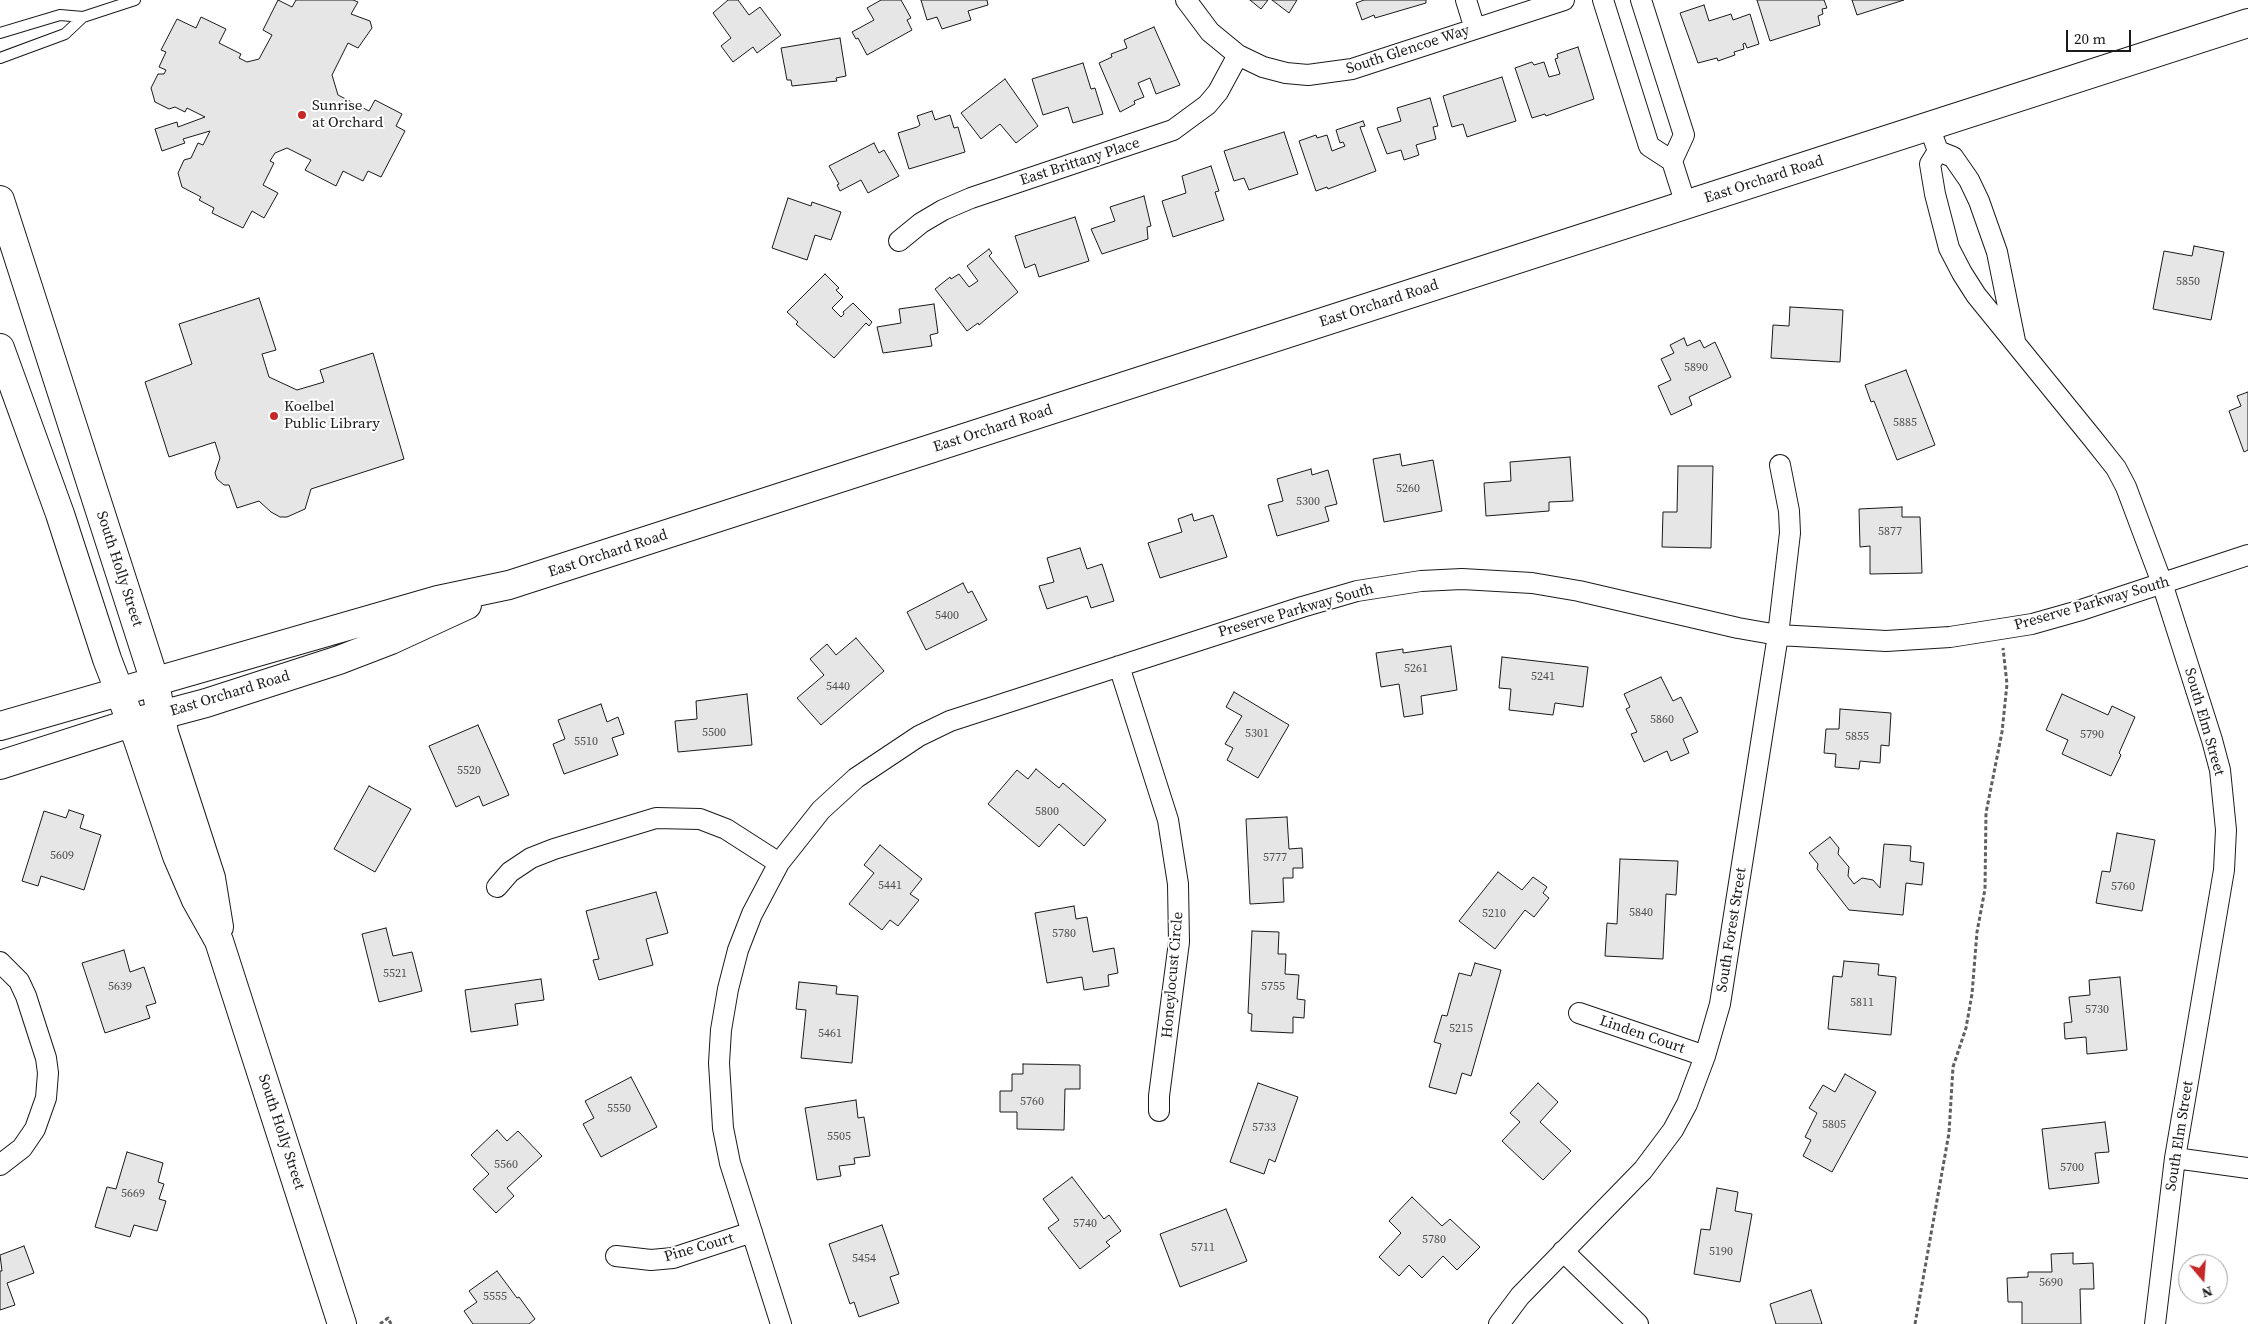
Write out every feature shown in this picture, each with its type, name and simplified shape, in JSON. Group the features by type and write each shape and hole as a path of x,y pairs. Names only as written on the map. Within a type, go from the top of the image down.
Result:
{"street":[{"name":"South Glencoe Way","path":"1186,0 1210,32 1238,55 1263,67 1286,73 1329,73 1352,69 1564,0"},
{"path":"1466,0 1475,29"},
{"path":"1603,0 1649,146 1672,161 1686,205"},
{"path":"1641,0 1684,135 1672,161"},
{"name":"East Orchard Road","path":"0,726 438,600 509,585 1686,205 1933,138 2248,23"},
{"name":"East Brittany Place","path":"899,241 921,223 943,210 971,198 1173,130 1207,104 1228,76 1238,55"},
{"name":"South Elm Street","path":"1933,138 1930,164 1942,226 1949,248 1976,295 2016,342 2116,468 2137,513 2162,583 2220,770 2226,830 2224,870 2175,1158 2155,1324"},
{"name":"South Elm Street","path":"1933,138 1953,157 1969,180 1979,201 1997,252 2016,342"},
{"name":"South Holly Street","path":"0,200 155,682 160,715 184,800 211,878 220,941"},
{"name":"South Holly Street","path":"0,348 60,514 119,692 132,723 184,873 220,941 342,1324"},
{"name":"South Forest Street","path":"1499,1324 1520,1296 1643,1170 1673,1130 1687,1104 1705,1056 1720,1004 1778,635 1790,533 1790,511 1780,465"},
{"name":"Preserve Parkway South","path":"781,1324 730,1162 723,1128 719,1063 721,1030 728,988 738,950 752,914 779,863 821,810 856,778 919,736 950,721 1343,595 1421,580 1470,579 1532,583 1579,591 1738,628 1778,635 1886,641 1950,637 2002,630 2078,611 2248,555"},
{"name":"East Orchard Road","path":"0,765 339,660 435,621 509,585"},
{"name":"Honeylocust Circle","path":"1119,666 1168,820 1178,884 1179,942 1159,1096 1159,1111"},
{"path":"497,887 510,872 531,858 554,849 656,818 700,819 726,829 779,863"},
{"path":"0,962 18,981 26,996 46,1058 48,1073 46,1098 35,1130 22,1148 0,1165"},
{"name":"Linden Court","path":"1579,1013 1705,1056"},
{"path":"2175,1158 2248,1168"},
{"name":"Pine Court","path":"616,1256 642,1260 673,1258 752,1232"},
{"path":"1563,1251 1638,1324"}],"lane":[{"path":"0,33 60,15 84,17 135,0"},
{"path":"0,58 65,34 84,17"}],"path":[{"path":"1915,1324 1949,1132 1953,1067 1966,1028 1972,994 1977,932 1985,889 1986,812 2002,732 2007,684 2002,630"},
{"path":"380,1324 388,1318 391,1324"}],"building":[{"name":"Sunrise at Orchard","path":"278,0 292,7 296,0 353,0 358,2 351,14 370,21 372,28 358,48 348,43 332,75 338,95 369,111 375,100 402,114 396,126 405,131 381,177 368,171 363,181 343,171 336,186 305,170 311,160 287,148 275,153 270,161 274,163 263,185 278,193 264,218 252,211 243,228 212,213 214,208 199,200 201,197 182,187 178,173 184,160 191,158 198,143 203,145 210,131 183,139 185,143 162,151 155,129 177,122 178,127 205,117 187,108 185,112 175,107 169,109 155,102 151,88 158,74 164,74 166,70 159,67 166,52 161,50 177,19 196,28 201,17 226,29 219,43 241,54 239,58 247,62 259,59 272,35 263,30"},
{"path":"728,0 738,0 749,15 760,7 781,35 757,53 753,47 733,62 721,46 731,38 713,13"},
{"path":"881,0 901,0 911,18 907,20 912,30 867,55 858,38 856,39 852,32 874,20 867,8"},
{"path":"921,0 987,0 988,5 968,11 971,20 942,29 937,17 927,20"},
{"path":"1250,0 1268,0 1261,9"},
{"path":"1272,0 1297,0 1289,13"},
{"path":"1364,0 1426,0 1426,3 1375,18 1374,15 1362,20 1356,3"},
{"path":"1757,0 1824,0 1827,8 1822,9 1823,14 1818,16 1820,25 1770,41"},
{"path":"1852,0 1904,0 1857,15"},
{"path":"1704,5 1709,21 1731,14 1733,20 1750,14 1759,44 1747,48 1745,43 1743,44 1744,49 1734,52 1735,55 1718,61 1717,58 1698,63 1680,13"},
{"path":"1154,27 1180,85 1156,94 1150,78 1138,83 1144,97 1134,101 1135,104 1120,112 1099,63 1112,57 1111,54 1127,48 1124,40"},
{"path":"840,38 846,76 836,78 837,81 792,86 791,80 787,80 781,48"},
{"path":"1578,47 1594,99 1546,116 1545,114 1532,118 1515,68 1532,62 1534,65 1544,62 1549,77 1560,74 1555,59 1558,58 1557,54"},
{"path":"1083,63 1091,89 1095,88 1103,114 1073,123 1068,107 1043,115 1032,79"},
{"path":"1502,77 1516,121 1467,137 1463,124 1452,127 1443,96"},
{"path":"1005,79 1038,126 1016,143 1000,124 981,139 961,113"},
{"path":"1430,98 1438,126 1433,127 1436,139 1416,145 1419,155 1404,160 1401,150 1387,154 1377,128 1401,121 1397,108"},
{"path":"932,111 935,120 950,115 954,128 958,127 965,152 909,169 898,133 917,127 920,125 917,116"},
{"path":"1363,121 1365,126 1360,127 1376,171 1328,189 1327,187 1316,191 1299,141 1316,135 1317,138 1327,135 1332,151 1345,146 1343,142 1340,143 1336,130"},
{"path":"1284,132 1298,174 1249,190 1244,178 1234,181 1224,151"},
{"path":"874,143 879,153 884,150 899,176 868,193 861,180 840,191 837,185 839,184 829,166"},
{"path":"1211,166 1219,191 1215,192 1224,220 1173,237 1162,201 1186,193 1182,176"},
{"path":"1144,196 1151,226 1147,227 1148,239 1102,254 1091,229 1115,221 1110,207"},
{"path":"788,198 811,206 812,202 841,212 831,240 815,235 807,260 772,248"},
{"path":"1075,217 1089,261 1039,277 1035,264 1025,268 1015,236"},
{"path":"2194,246 2224,252 2211,320 2153,309 2164,251 2192,256"},
{"path":"989,249 992,253 989,256 1018,292 979,325 978,323 967,331 935,289 950,277 951,279 959,274 969,287 978,281 967,266"},
{"path":"825,274 839,288 836,290 843,297 832,308 841,317 844,314 843,312 853,303 872,322 869,326 866,323 834,358 796,324 798,322 787,312"},
{"name":"Koelbel Public Library","path":"259,298 276,350 262,354 269,377 297,390 324,382 320,370 373,353 404,459 311,489 305,509 287,517 280,517 271,512 259,501 237,508 229,485 224,485 217,479 215,473 220,458 215,442 169,457 145,382 192,364 179,324"},
{"path":"934,304 938,333 930,335 932,346 883,353 877,327 901,323 899,309"},
{"path":"1790,307 1843,310 1840,362 1771,358 1773,325 1789,326"},
{"path":"1684,338 1687,346 1700,340 1704,348 1715,342 1731,377 1689,397 1692,405 1671,415 1658,386 1671,380 1661,359 1674,353 1670,345"},
{"path":"1906,370 1935,445 1897,460 1874,401 1871,402 1865,385"},
{"path":"2248,392 2248,450 2244,452 2229,411 2241,406 2237,396"},
{"path":"1400,454 1402,466 1433,460 1442,511 1384,522 1373,459"},
{"path":"1570,457 1573,501 1549,502 1549,511 1486,516 1484,483 1511,481 1510,462"},
{"path":"1678,466 1713,466 1711,548 1662,547 1663,512 1677,512"},
{"path":"1311,469 1312,475 1328,470 1337,504 1325,507 1329,521 1277,536 1268,505 1283,501 1277,479"},
{"path":"1902,507 1902,517 1920,517 1922,573 1870,574 1870,546 1860,547 1859,509"},
{"path":"1192,514 1194,521 1213,515 1227,557 1160,578 1148,543 1182,532 1178,519"},
{"path":"1080,548 1087,569 1102,564 1114,601 1091,608 1087,596 1047,609 1039,586 1054,582 1047,558"},
{"path":"963,583 968,593 972,591 987,620 926,650 907,612"},
{"path":"856,638 884,671 821,725 797,698 824,675 810,659 827,644 836,655"},
{"path":"1451,646 1457,690 1421,696 1423,714 1404,717 1399,684 1381,687 1376,653 1403,649 1403,653"},
{"path":"1502,657 1588,667 1583,707 1555,703 1553,715 1509,710 1511,689 1499,688"},
{"path":"1661,677 1673,701 1681,697 1698,732 1683,739 1689,753 1671,761 1667,751 1644,762 1631,734 1637,732 1626,709 1630,707 1624,694"},
{"path":"1234,692 1289,725 1258,778 1227,760 1233,748 1225,744 1242,716 1226,707"},
{"path":"747,694 752,745 678,752 675,721 697,719 696,701"},
{"path":"2062,694 2108,715 2112,706 2135,717 2111,776 2062,754 2068,740 2046,730"},
{"path":"601,704 607,722 618,717 624,734 612,738 618,755 564,774 553,744 565,739 558,720"},
{"path":"1840,709 1891,713 1889,746 1881,745 1880,763 1860,761 1859,769 1835,767 1836,754 1824,753 1826,729 1839,729"},
{"path":"478,725 509,795 483,806 479,796 456,807 429,746"},
{"path":"1036,769 1059,788 1063,783 1106,820 1084,846 1059,824 1039,847 988,804 1017,770 1028,779"},
{"path":"369,786 411,809 375,872 334,849"},
{"path":"69,810 84,815 80,828 101,835 84,890 41,876 38,886 22,881 44,811 66,818"},
{"path":"1287,817 1289,849 1302,848 1303,868 1293,868 1293,878 1283,878 1284,902 1250,904 1246,819"},
{"path":"2117,833 2155,840 2142,911 2096,903 2102,871 2110,872"},
{"path":"1830,837 1839,848 1838,854 1849,867 1848,876 1854,884 1862,878 1873,880 1880,888 1884,844 1911,846 1910,861 1924,863 1922,885 1906,883 1903,915 1849,910 1817,869 1818,864 1809,853"},
{"path":"880,845 922,879 910,894 919,900 898,926 890,920 882,930 849,904 874,873 864,865"},
{"path":"1620,859 1678,861 1676,895 1666,894 1663,959 1605,956 1607,923 1617,924"},
{"path":"1498,872 1522,890 1533,877 1547,887 1543,893 1549,898 1534,917 1525,910 1495,949 1459,921"},
{"path":"656,892 668,933 646,939 653,965 599,980 593,960 599,959 586,911"},
{"path":"1074,906 1076,919 1087,917 1093,952 1114,948 1118,973 1108,975 1109,986 1084,990 1082,977 1047,983 1035,913"},
{"path":"386,928 393,956 412,952 422,991 379,1002 362,934"},
{"path":"1252,931 1279,932 1278,954 1286,954 1285,974 1299,975 1297,999 1305,1000 1304,1018 1293,1017 1293,1033 1251,1031 1252,1014 1248,1013"},
{"path":"124,950 130,972 144,967 156,1003 146,1006 150,1018 105,1033 82,963"},
{"path":"1844,961 1879,964 1878,975 1896,977 1891,1035 1828,1029 1833,976 1842,977"},
{"path":"1475,963 1501,970 1471,1076 1462,1073 1456,1094 1429,1087 1441,1044 1434,1042 1442,1015 1447,1016 1459,973 1471,976"},
{"path":"2120,977 2127,1050 2087,1054 2086,1037 2065,1039 2064,1023 2072,1022 2069,997 2090,995 2089,980"},
{"path":"541,979 544,1000 515,1004 518,1025 471,1032 465,990"},
{"path":"799,982 837,986 836,994 858,996 852,1063 801,1058 806,1010 796,1009"},
{"path":"1023,1064 1080,1065 1080,1089 1065,1089 1064,1130 1017,1129 1017,1112 1000,1112 1000,1091 1012,1091 1012,1074 1023,1074"},
{"path":"1845,1074 1876,1092 1832,1172 1803,1156 1811,1140 1805,1137 1817,1113 1809,1108 1823,1085 1835,1092"},
{"path":"631,1077 657,1127 601,1157 583,1124 594,1118 585,1101"},
{"path":"1258,1083 1298,1097 1275,1162 1269,1159 1264,1174 1230,1162"},
{"path":"1538,1083 1558,1102 1540,1122 1571,1151 1543,1180 1502,1141 1520,1122 1510,1113"},
{"path":"856,1100 858,1118 864,1117 870,1156 854,1158 855,1164 839,1166 841,1176 817,1180 805,1108"},
{"path":"2105,1122 2109,1152 2095,1153 2099,1183 2049,1189 2042,1129"},
{"path":"497,1130 507,1141 518,1131 542,1156 507,1188 514,1196 496,1213 473,1189 489,1174 471,1155"},
{"path":"127,1152 163,1163 158,1182 164,1184 159,1199 166,1201 157,1231 134,1225 130,1237 95,1227 107,1187 116,1189"},
{"path":"1072,1177 1104,1219 1109,1215 1121,1231 1106,1242 1110,1246 1080,1269 1048,1228 1059,1220 1043,1199"},
{"path":"1717,1188 1738,1192 1735,1211 1752,1214 1740,1282 1694,1274 1701,1229 1710,1230"},
{"path":"1412,1197 1442,1226 1450,1219 1480,1247 1457,1270 1443,1256 1422,1278 1409,1265 1399,1276 1379,1257 1401,1233 1389,1221"},
{"path":"1226,1209 1247,1261 1180,1287 1160,1234"},
{"path":"882,1225 899,1274 890,1277 899,1303 859,1317 854,1302 850,1304 829,1244"},
{"path":"24,1246 34,1273 7,1283 15,1305 0,1310 0,1271 2,1271 0,1255"},
{"path":"2073,1253 2073,1264 2093,1263 2094,1289 2080,1289 2081,1324 2022,1324 2022,1302 2008,1302 2007,1278 2028,1277 2028,1272 2052,1272 2051,1254"},
{"path":"497,1271 535,1319 529,1324 473,1324 464,1311 477,1302 469,1291"},
{"path":"1811,1290 1822,1324 1776,1324 1770,1304"}],"place":[{"name":"Sunrise at Orchard","path":"302,115"},
{"name":"Koelbel Public Library","path":"274,416"}]}
